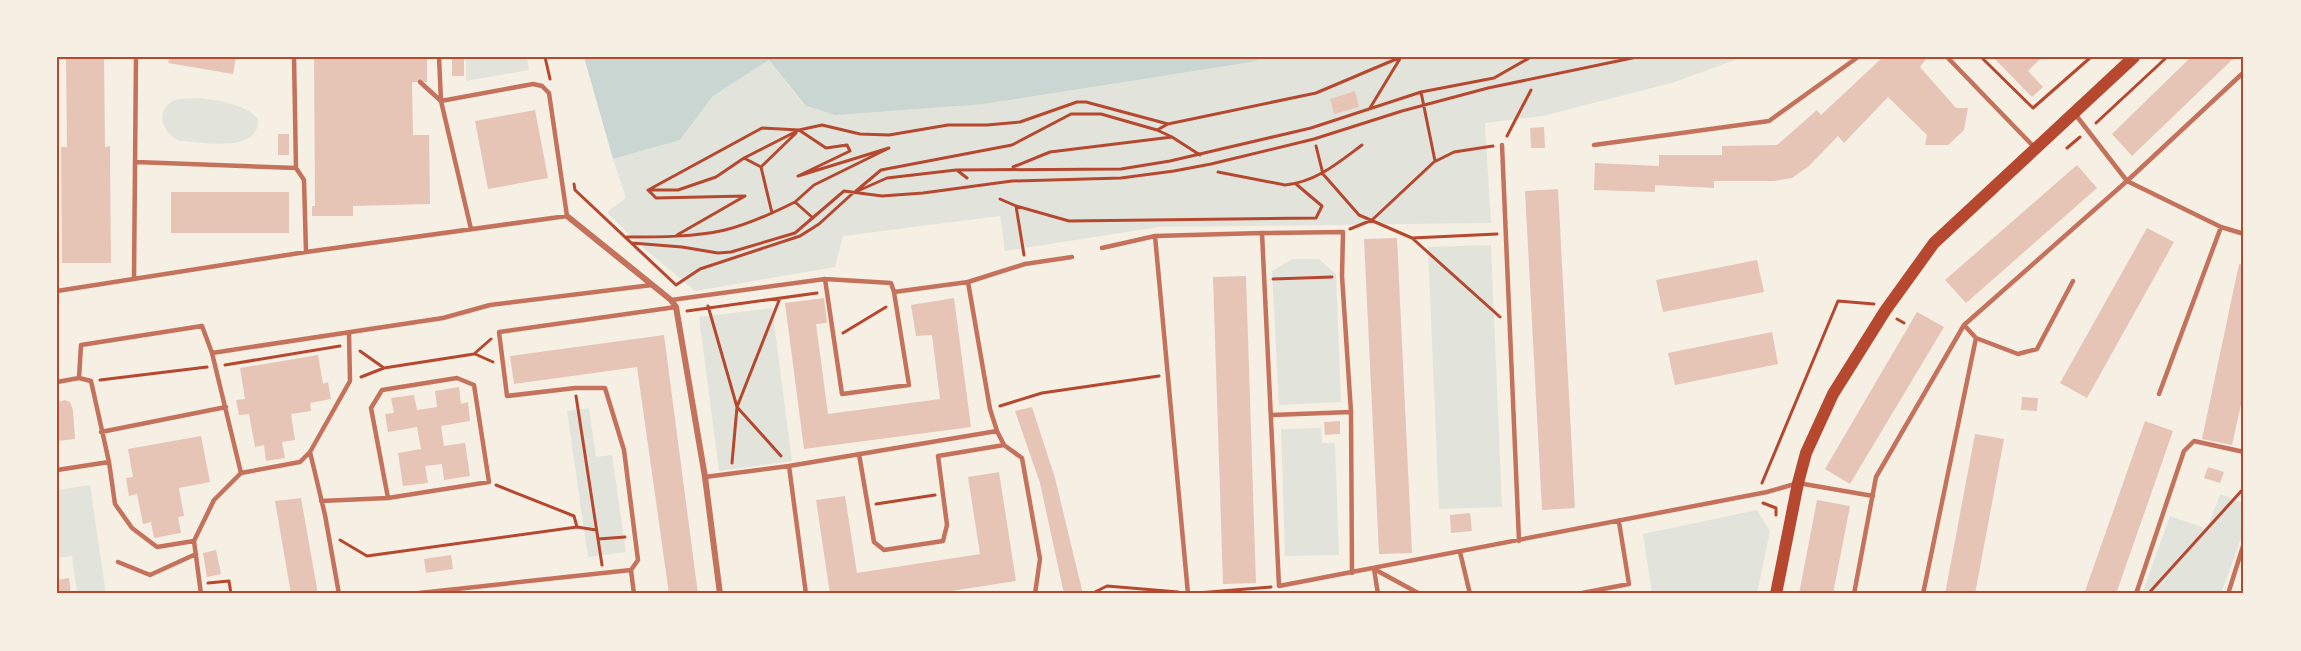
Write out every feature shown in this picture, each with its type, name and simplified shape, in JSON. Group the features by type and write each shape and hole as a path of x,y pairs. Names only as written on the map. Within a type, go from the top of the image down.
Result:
{"main road":[{"path":"1776,594 1798,483 1809,445 1833,394 1885,311 1934,243 2134,57"}],"street":[{"path":"567,216 671,300 677,309 705,477 720,594"}],"lane":[{"path":"134,278 136,57"},
{"path":"294,57 296,168 304,180 306,252"},
{"path":"440,57 441,101 471,229"},
{"path":"1594,145 1769,121 1858,57"},
{"path":"1947,57 2035,149"},
{"path":"1854,594 1876,477 1964,325 2127,181 2244,72"},
{"path":"420,82 441,101"},
{"path":"57,291 306,252 567,216 549,93 542,86 533,84 441,101"},
{"path":"2073,113 2127,181 2221,226 2244,234"},
{"path":"1502,145 1519,540"},
{"path":"136,162 296,168"},
{"path":"2159,394 2221,226"},
{"path":"1102,248 1155,236 1343,232 1342,276 1351,412 1352,573"},
{"path":"1262,233 1279,586 1619,522 1767,492 1798,483 1873,496"},
{"path":"1155,236 1188,594"},
{"path":"894,292 968,282 1025,264 1072,257"},
{"path":"671,300 825,279 891,283 909,386 842,394 825,279"},
{"path":"1964,325 1976,338 2018,354 2037,349 2073,281"},
{"path":"968,282 990,409 1004,445 1022,459 1040,559 1035,594"},
{"path":"213,353 443,318 490,305 652,285"},
{"path":"634,594 631,570 638,560 624,450 605,388 575,388 507,396 499,332 677,309"},
{"path":"79,378 81,345 202,326 213,353 241,473"},
{"path":"201,594 194,541 214,500 241,473 300,462 310,452 350,381 349,334"},
{"path":"1923,594 1976,338"},
{"path":"57,382 79,378 91,381 109,462 115,504 132,528 158,547 194,541"},
{"path":"321,501 388,498 489,482 474,386 457,378 382,390 371,408 388,498"},
{"path":"101,432 226,406"},
{"path":"1272,415 1351,412"},
{"path":"705,477 789,466 997,431"},
{"path":"2136,594 2184,451 2194,441 2244,452"},
{"path":"859,454 874,542 884,550 943,541 947,525 938,456 1004,445"},
{"path":"310,452 339,594"},
{"path":"57,470 109,462"},
{"path":"789,466 806,594"},
{"path":"1577,594 1629,584 1619,522"},
{"path":"2228,594 2244,543"},
{"path":"1460,552 1470,594"},
{"path":"118,562 150,575 196,554"},
{"path":"1374,569 1378,594"},
{"path":"1374,569 1420,594"},
{"path":"410,594 631,570"}],"path":[{"path":"545,57 550,79"},
{"path":"1369,110 1401,57"},
{"path":"1157,130 1168,124 1316,93 1401,57"},
{"path":"632,243 682,247 718,253 731,252 795,233 844,191 882,196 1012,181 1121,178 1174,171 1314,138 1488,88 1637,57"},
{"path":"1980,57 2033,108 2091,57"},
{"path":"2067,148 2167,57"},
{"path":"852,193 887,178 956,170 1121,169 1200,155 1311,128 1421,92 1494,78 1529,58"},
{"path":"1343,232 1372,220 1436,161 1454,152 1502,145 1531,90"},
{"path":"1421,92 1436,161"},
{"path":"648,190 678,190 716,177 744,158 799,130 822,125 860,134 889,135 948,125 1020,122 1077,102 1086,102 1168,124"},
{"path":"676,285 700,269 800,236 819,224 881,170 1012,145 1071,114 1101,114 1157,130 1200,155"},
{"path":"625,237 675,236 725,230 772,214 795,202 814,185 889,148 798,176 850,151 847,145 826,148 799,130 762,128 648,190"},
{"path":"761,167 799,130"},
{"path":"1010,169 1050,152 1172,137"},
{"path":"1218,172 1285,185 1296,184 1323,174 1362,145"},
{"path":"1316,146 1323,174 1359,215 1412,238 1511,327"},
{"path":"744,158 761,167 772,214"},
{"path":"956,170 967,178"},
{"path":"573,179 576,190 676,285 693,298 695,310"},
{"path":"1296,184 1322,206"},
{"path":"648,190 656,198 745,196 675,236"},
{"path":"1000,199 1016,206 1069,221 1316,218"},
{"path":"795,202 813,218"},
{"path":"1016,206 1025,264"},
{"path":"1412,238 1505,233"},
{"path":"1265,279 1342,276"},
{"path":"731,474 737,406 780,298 782,286"},
{"path":"677,309 695,310 828,291"},
{"path":"705,296 737,406 789,466"},
{"path":"1761,485 1839,301 1873,304 1904,322"},
{"path":"835,338 896,302"},
{"path":"350,381 384,368 474,354 492,338 500,337"},
{"path":"91,381 215,366 350,345 384,368"},
{"path":"474,354 503,367"},
{"path":"990,409 1042,393 1169,375"},
{"path":"575,388 603,573"},
{"path":"489,482 573,516 577,527"},
{"path":"2148,594 2244,488"},
{"path":"868,506 943,494"},
{"path":"328,534 368,556 577,527 597,530"},
{"path":"598,539 636,536"},
{"path":"200,585 229,581 231,594"}],"shaded area":[{"path":"466,57 527,57 529,70 466,81"},
{"path":"584,57 1268,57 1252,62 984,104 835,115 805,105 769,60 713,96 680,140 613,159"},
{"path":"1268,57 1743,57 1675,82 1543,116 1485,123 1491,223 1159,227 1005,251 1000,216 843,236 835,267 695,291 639,244 607,212 626,198 613,159 680,140 713,96 769,60 804,105 984,104 1252,62"},
{"path":"196,98 221,101 245,109 258,119 256,130 250,137 240,142 228,144 181,141 175,138 163,123 163,111 173,101"},
{"path":"1491,245 1502,507 1439,509 1428,247"},
{"path":"1292,259 1319,259 1336,274 1341,402 1279,405 1272,271"},
{"path":"772,308 792,461 719,471 699,317"},
{"path":"589,408 596,457 612,455 626,552 588,557 567,411"},
{"path":"1321,428 1322,443 1335,443 1339,555 1285,556 1281,429"},
{"path":"90,485 106,594 77,594 72,556 57,558 57,490"},
{"path":"2220,494 2244,503 2244,530 2221,594 2142,594 2170,516 2207,529"},
{"path":"1757,510 1770,531 1757,594 1652,594 1643,534"}],"building":[{"path":"66,57 104,57 105,147 110,146 111,263 62,263 61,147 67,147"},
{"path":"170,57 236,57 233,74 168,63"},
{"path":"314,57 427,57 427,82 412,82 413,135 429,135 430,204 353,206 353,216 312,216 312,206 315,206"},
{"path":"452,57 464,57 464,76 452,76"},
{"path":"1883,57 1924,57 1926,59 1920,67 1956,108 1968,108 1964,130 1948,145 1925,145 1927,135 1888,97 1844,143 1838,136 1809,166 1792,178 1774,181 1714,181 1714,188 1655,185 1655,192 1594,190 1595,163 1659,166 1659,155 1722,155 1722,146 1777,145 1817,110 1821,115"},
{"path":"1993,57 2042,57 2028,71 2043,87 2032,97"},
{"path":"2191,57 2235,57 2132,156 2112,134"},
{"path":"1355,91 1359,107 1334,114 1330,99"},
{"path":"535,110 548,178 488,189 475,121"},
{"path":"1544,127 1545,148 1531,148 1530,128"},
{"path":"278,134 289,134 289,155 278,155"},
{"path":"2077,165 2097,188 1966,303 1945,280"},
{"path":"1558,189 1575,508 1542,510 1525,191"},
{"path":"171,192 289,192 289,233 171,233"},
{"path":"2147,228 2174,242 2087,398 2060,383"},
{"path":"1397,238 1412,553 1379,554 1364,239"},
{"path":"1757,260 1764,292 1663,312 1656,280"},
{"path":"2239,264 2244,265 2244,391 2232,445 2202,439"},
{"path":"1246,276 1256,583 1223,584 1213,277"},
{"path":"824,298 827,323 816,324 828,414 940,399 932,335 916,336 911,305 954,298 971,427 804,449 785,303"},
{"path":"1917,312 1944,327 1850,484 1825,469"},
{"path":"1772,332 1778,364 1675,385 1668,353"},
{"path":"664,335 698,594 669,594 637,367 514,384 510,356"},
{"path":"318,355 323,384 328,382 331,399 310,403 311,411 291,414 295,440 282,442 285,458 266,461 264,445 255,447 249,414 239,415 236,400 245,399 240,368"},
{"path":"459,387 461,404 468,402 470,421 441,426 444,446 465,443 470,476 444,480 442,464 425,466 428,483 403,486 398,453 421,449 417,427 388,432 385,414 394,413 391,398 414,395 417,410 437,407 435,391"},
{"path":"2022,397 2038,398 2037,411 2021,410"},
{"path":"65,400 70,402 73,410 75,439 57,441 58,402"},
{"path":"1032,407 1055,478 1083,594 1064,594 1040,483 1015,411"},
{"path":"1340,421 1340,434 1325,435 1324,422"},
{"path":"2145,421 2173,431 2116,594 2084,594"},
{"path":"1975,434 2004,439 1975,594 1945,594"},
{"path":"201,436 210,482 179,488 184,516 178,517 181,533 154,538 151,522 143,524 137,494 129,496 126,478 133,477 128,449"},
{"path":"2208,467 2224,472 2220,483 2204,478"},
{"path":"999,472 1016,581 932,594 830,594 816,500 845,496 857,573 980,554 968,477"},
{"path":"301,498 318,594 291,594 275,501"},
{"path":"1817,500 1850,506 1833,594 1799,594"},
{"path":"1470,513 1472,531 1451,533 1450,515"},
{"path":"216,550 221,574 207,577 203,553"},
{"path":"451,555 453,569 426,573 424,559"},
{"path":"69,578 71,594 57,594 57,580"}]}
